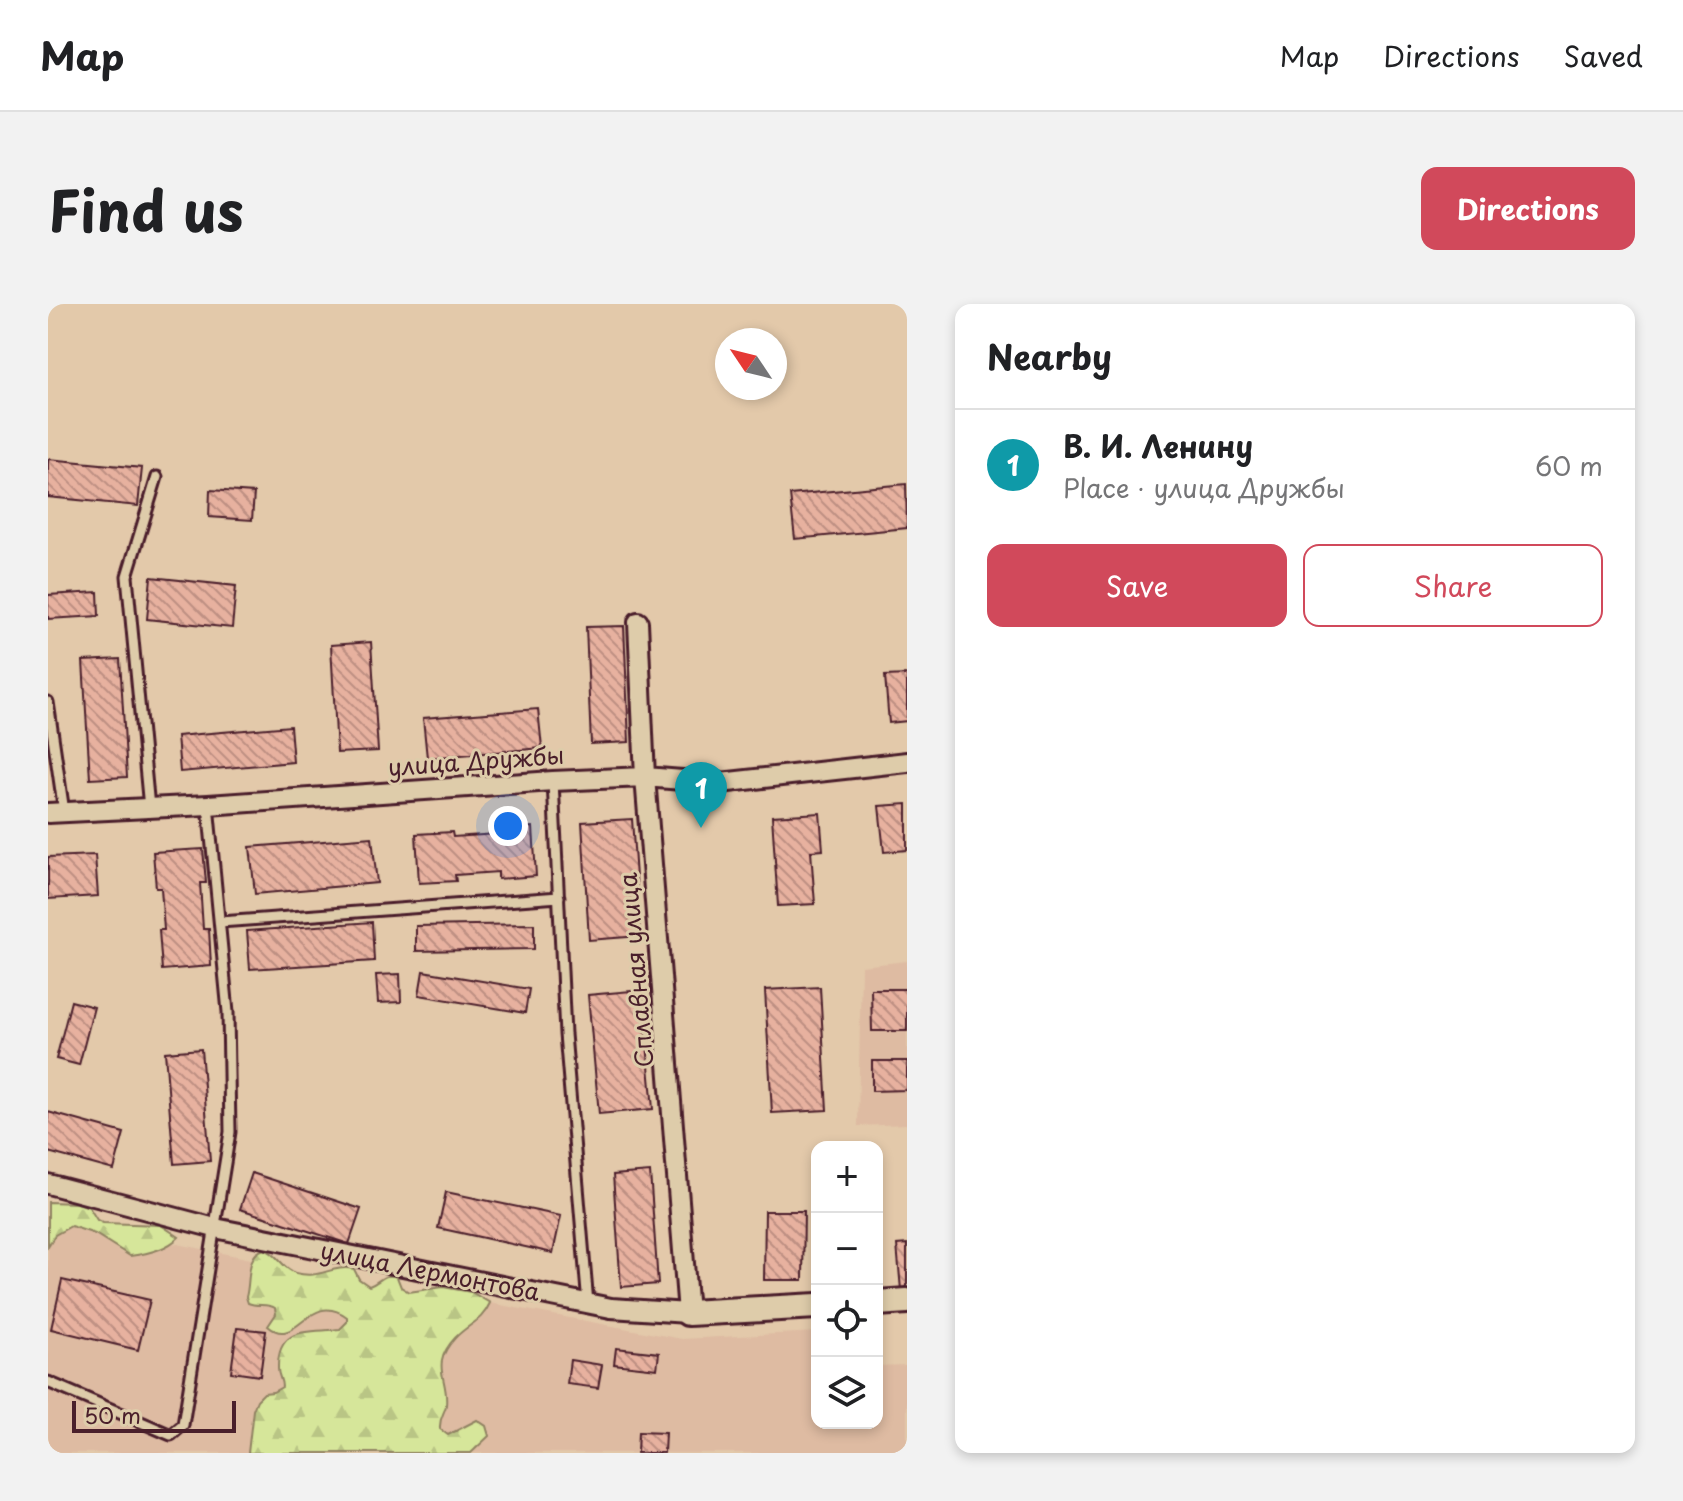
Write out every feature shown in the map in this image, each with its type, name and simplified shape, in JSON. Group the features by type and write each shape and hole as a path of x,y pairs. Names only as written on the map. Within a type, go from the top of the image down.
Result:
{"street":[{"name":"Сплавная улица","path":"638,622 645,777 688,1313"},
{"name":"улица Дружбы","path":"56,812 208,805 553,781 645,777 720,783 907,762"},
{"name":"улица Лермонтова","path":"48,1184 215,1228 611,1308 688,1313 811,1306"},
{"path":"883,1303 907,1301"}],"lane":[{"path":"149,808 127,576 157,477"},
{"path":"48,702 56,812"},
{"path":"553,781 565,1034 588,1304"},
{"path":"48,1382 171,1435 183,1425 230,1132 228,1012 208,805"},
{"path":"220,922 559,897"}],"shaded area":[{"path":"907,961 907,1124 858,1126 861,966"},
{"path":"71,1226 95,1234 122,1253 138,1255 173,1243 251,1259 265,1249 298,1273 321,1275 349,1267 354,1269 362,1283 369,1286 381,1277 392,1275 409,1292 432,1287 457,1289 476,1294 490,1303 682,1339 811,1332 811,1429 883,1429 883,1366 907,1365 907,1453 48,1453 48,1246 55,1235"}],"green space":[{"path":"48,1202 78,1203 89,1207 97,1220 103,1223 161,1225 179,1237 169,1245 130,1256 95,1234 71,1226 55,1235 48,1246"},
{"path":"264,1249 287,1268 304,1275 339,1268 354,1269 359,1279 369,1286 392,1276 397,1277 401,1287 409,1292 443,1287 471,1292 490,1303 479,1319 455,1338 443,1356 446,1405 440,1425 440,1429 448,1435 477,1420 486,1426 489,1436 471,1453 248,1453 257,1400 264,1393 282,1387 278,1369 283,1345 297,1334 340,1329 347,1322 347,1317 334,1310 322,1310 287,1331 278,1332 268,1326 276,1314 275,1308 248,1303 246,1297 251,1262"}],"building":[{"path":"48,459 142,468 138,506 48,497"},
{"path":"906,484 907,528 795,539 790,495"},
{"path":"210,490 254,493 252,520 209,517"},
{"path":"151,577 236,586 232,628 147,619"},
{"path":"98,592 99,616 48,619 48,595"},
{"path":"624,626 629,742 591,744 586,627"},
{"path":"371,642 378,751 337,753 331,645"},
{"path":"120,659 127,777 90,779 83,661"},
{"path":"907,675 907,721 889,723 885,676"},
{"path":"538,709 542,748 427,758 423,718"},
{"path":"290,726 293,762 180,772 177,736"},
{"path":"907,804 907,850 884,852 879,806"},
{"path":"820,813 823,850 811,851 815,904 778,906 772,816"},
{"path":"632,819 640,936 589,940 582,822"},
{"path":"533,827 536,876 498,879 498,872 455,875 456,881 419,883 416,834 452,832 453,837 497,834 496,829"},
{"path":"372,837 377,883 255,894 250,847"},
{"path":"203,849 206,883 200,883 203,929 209,929 211,966 162,970 159,930 164,930 161,888 156,888 153,852"},
{"path":"95,855 98,896 48,899 48,857"},
{"path":"372,922 374,961 250,969 247,931"},
{"path":"534,924 534,949 416,951 416,926"},
{"path":"423,971 529,989 525,1013 419,995"},
{"path":"400,974 401,1002 378,1003 376,975"},
{"path":"820,987 827,1110 772,1113 765,990"},
{"path":"871,989 907,989 907,1031 872,1031"},
{"path":"642,990 653,1109 599,1114 588,995"},
{"path":"71,1001 94,1007 79,1065 56,1059"},
{"path":"201,1049 210,1161 174,1164 165,1052"},
{"path":"872,1061 907,1061 907,1090 872,1091"},
{"path":"48,1112 124,1133 114,1170 48,1152"},
{"path":"650,1172 658,1284 621,1287 613,1175"},
{"path":"252,1173 361,1209 349,1244 240,1209"},
{"path":"446,1192 561,1216 553,1253 438,1228"},
{"path":"765,1211 804,1211 803,1280 764,1280"},
{"path":"907,1244 907,1289 901,1290 897,1245"},
{"path":"62,1280 150,1300 138,1350 51,1329"},
{"path":"237,1328 266,1331 260,1376 231,1372"},
{"path":"616,1348 659,1353 657,1369 614,1364"},
{"path":"570,1360 602,1365 598,1388 567,1384"},
{"path":"638,1432 665,1433 664,1453 637,1453"}],"place":[{"name":"В. И. Ленину","path":"701,828"}]}
